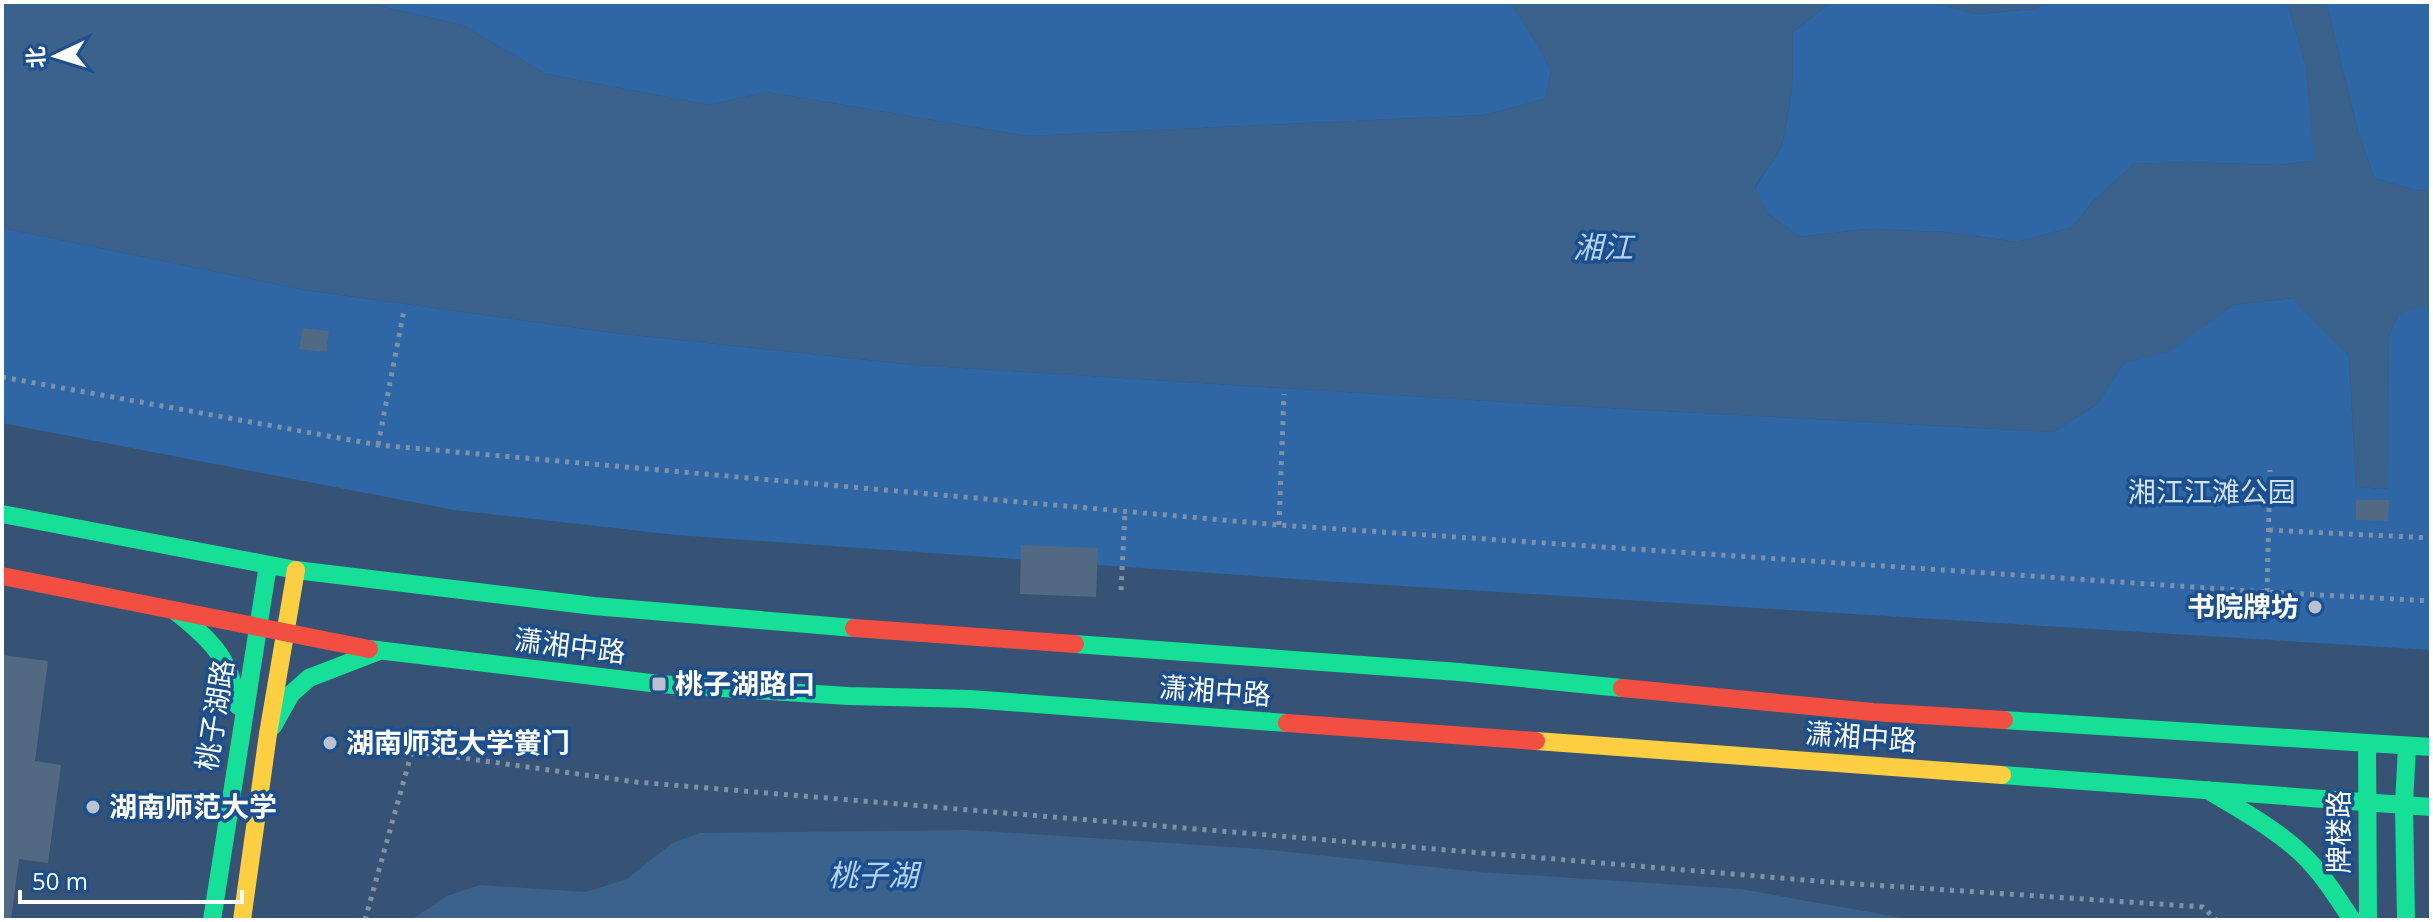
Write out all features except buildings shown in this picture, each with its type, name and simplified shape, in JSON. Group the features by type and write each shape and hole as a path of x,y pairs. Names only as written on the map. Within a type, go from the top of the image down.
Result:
{"main road":[{"name":"潇湘中路","path":"2,514 296,570 594,606 782,623 1459,672 1873,712 2431,747"},
{"name":"桃子湖路","path":"212,920 268,565"},
{"name":"桃子湖路","path":"242,920 268,734 296,570"},
{"name":"潇湘中路","path":"2,576 379,651 659,684 848,696 970,699 2431,807"},
{"path":"176,612 207,637 224,657 234,677 241,729"},
{"path":"268,734 291,694 309,678 379,651"},
{"name":"牌楼路","path":"2367,743 2368,920"},
{"path":"2406,920 2404,805 2407,746"},
{"path":"2208,790 2264,824 2302,854 2327,883 2352,920"}],"path":[{"path":"378,445 404,310"},
{"path":"2,377 378,445 1279,525 2431,601"},
{"path":"1279,525 1284,394"},
{"path":"2267,592 2270,470"},
{"path":"1121,590 1125,512"},
{"path":"2269,530 2431,538"},
{"path":"365,920 412,751 668,785 1828,882 2203,907 2216,920"}],"green space":[{"path":"363,2 1510,2 1538,45 1551,72 1545,99 1485,115 1027,136 767,92 709,105 546,74 462,25"},
{"path":"1831,2 1929,2 1977,14 2033,9 2048,2 2287,2 2306,66 2315,161 2277,165 2134,164 2092,202 2073,227 2017,242 1946,232 1866,229 1800,237 1768,214 1755,188 1782,146 1792,91 1793,32"},
{"path":"2326,2 2431,2 2431,189 2418,191 2374,178 2358,131"},
{"name":"湘江江滩公园","path":"2,228 305,290 614,333 915,365 1536,404 2053,432 2097,404 2124,363 2169,351 2233,305 2293,298 2349,356 2356,487 2387,489 2389,336 2399,313 2420,306 2431,309 2431,650 1338,582 676,535 454,510 2,423"}],"water":[{"name":"湘江","path":"2,2 363,2 462,25 546,74 709,105 767,92 1027,136 1485,115 1545,99 1551,72 1538,45 1510,2 1831,2 1793,32 1792,91 1782,146 1755,187 1768,214 1800,237 1866,229 1946,232 2017,242 2073,227 2092,202 2134,164 2277,165 2314,161 2306,66 2287,2 2326,2 2358,131 2374,178 2418,191 2431,189 2431,309 2420,307 2399,313 2389,336 2388,489 2356,487 2349,356 2292,298 2233,305 2169,352 2124,363 2097,404 2053,432 1536,404 915,365 614,333 305,290 2,228"},
{"path":"1929,2 2048,2 2033,9 1977,14"},
{"name":"桃子湖","path":"968,830 1261,849 1480,872 1741,889 1914,920 411,920 447,896 480,885 586,892 627,879 672,843 700,833"}],"traffic: fast":[{"path":"2,514 296,570 594,606 854,628"},
{"path":"212,920 268,565"},
{"path":"176,612 218,652 230,676 238,706"},
{"path":"1075,644 1459,672 1622,688"},
{"path":"369,649 659,684 848,696 970,699 1287,723"},
{"path":"273,726 291,694 309,678 379,651"},
{"path":"2004,720 2431,747"},
{"path":"2367,743 2368,920"},
{"path":"2406,920 2404,805 2407,746"},
{"path":"2002,775 2431,807"},
{"path":"2208,790 2269,828 2302,854 2323,877 2352,920"}],"traffic: slow":[{"path":"242,920 268,734 296,570"},
{"path":"1536,741 2002,775"}],"traffic: jam":[{"path":"2,576 369,649"},
{"path":"854,628 1075,644"},
{"path":"1622,688 1873,712 2004,720"},
{"path":"1287,723 1536,741"}],"place":[{"name":"书院牌坊","path":"2315,607"},
{"name":"桃子湖路口","path":"659,684"},
{"name":"湖南师范大学黉门","path":"330,743"},
{"name":"湖南师范大学","path":"93,807"}]}
